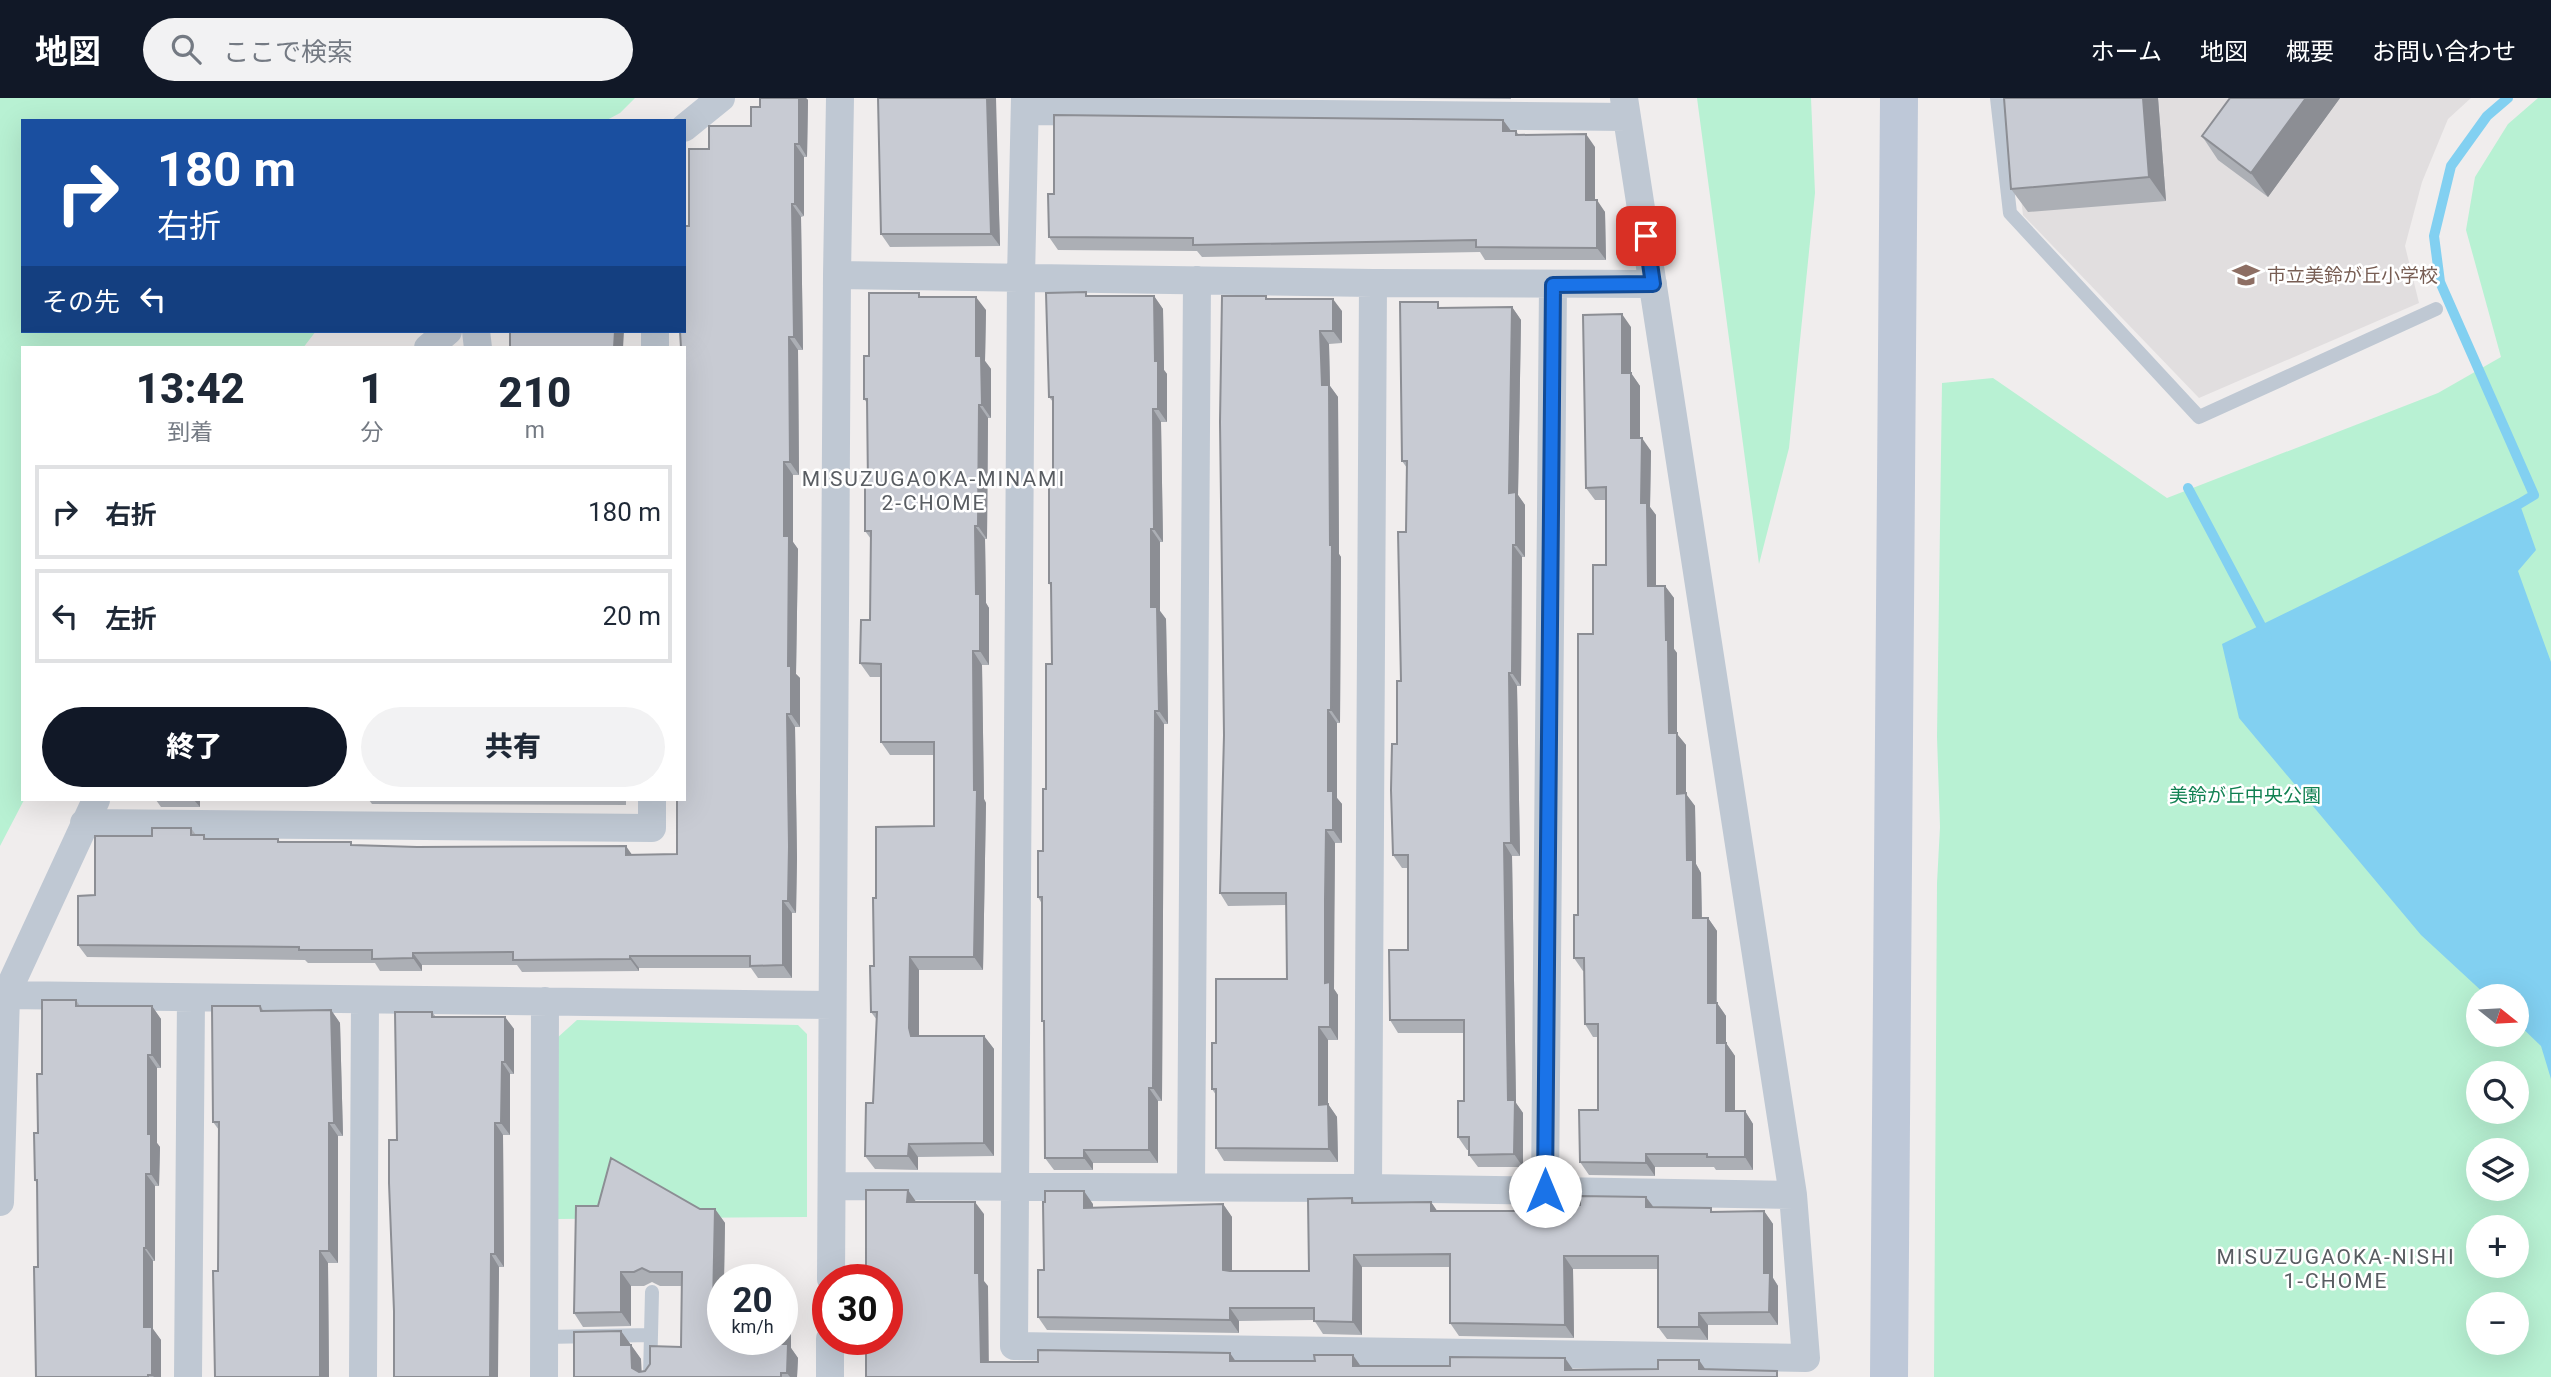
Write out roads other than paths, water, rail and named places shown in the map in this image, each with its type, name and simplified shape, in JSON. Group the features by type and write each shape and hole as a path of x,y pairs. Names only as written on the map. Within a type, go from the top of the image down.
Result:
{"street":[{"path":"686,126 721,98"},
{"path":"831,1264 836,275 840,98"},
{"path":"1889,1377 1899,98"},
{"path":"1025,105 1626,107 1793,1195 1806,1358 1014,1346 1021,277 1025,105"},
{"path":"836,275 1373,284 1653,284"},
{"path":"1191,1186 1197,280"},
{"path":"1368,1188 1373,284"},
{"path":"1545,1191 1553,285"},
{"path":"430,346 446,333"},
{"path":"0,1202 6,995 90,812 652,828 652,801"},
{"path":"6,995 832,1005"},
{"path":"188,1377 191,998"},
{"path":"363,1377 365,1000"},
{"path":"544,1377 545,1001"},
{"path":"832,1186 1191,1186 1793,1195"},
{"path":"830,1355 830,1377"}],"lane":[{"path":"1997,98 2010,213 2199,417 2436,309"},
{"path":"650,1377 652,1292"},
{"path":"544,1337 651,1335"}],"water":[{"path":"2518,499 2536,550 2518,571 2551,662 2551,1079 2541,1046 2529,1034 2529,984 2474,984 2421,935 2239,718 2222,644"}],"waterway":[{"path":"2508,98 2487,116 2451,166 2434,236 2440,282 2534,495 2509,510"},
{"path":"2188,488 2267,637"}],"place":[{"name":"市立美鈴が丘小学校","path":"2246,275"}],"district":[{"name":"MISUZUGAOKA-MINAMI 2-CHOME","path":"934,491"},
{"name":"MISUZUGAOKA-NISHI 1-CHOME","path":"2336,1269"}],"park label":[{"name":"美鈴が丘中央公園","path":"2245,795"}]}
